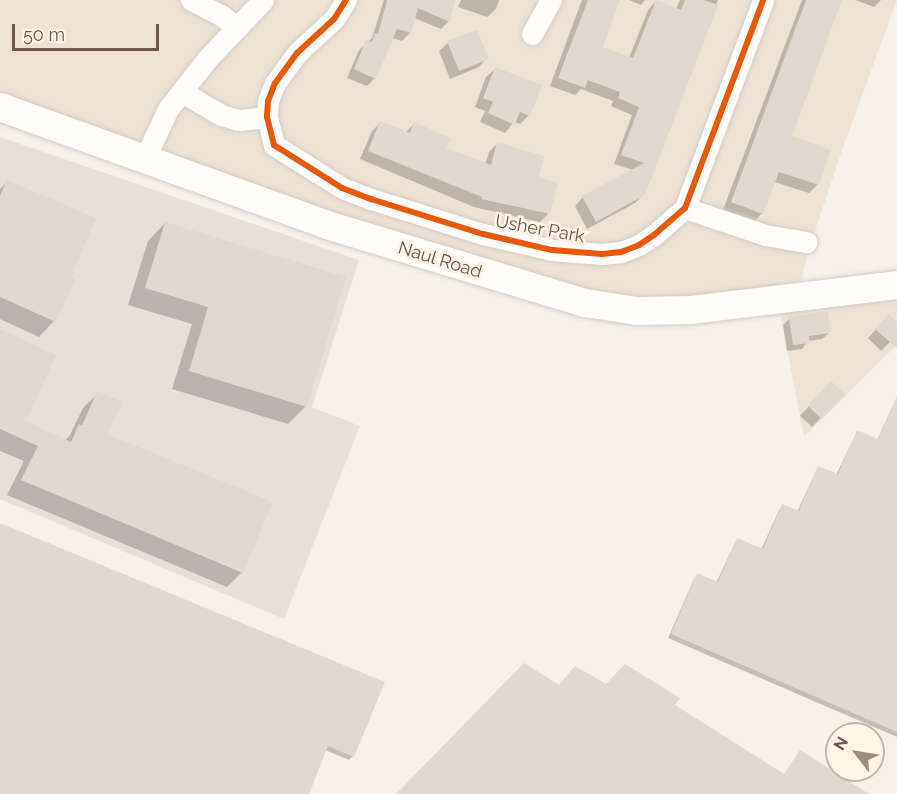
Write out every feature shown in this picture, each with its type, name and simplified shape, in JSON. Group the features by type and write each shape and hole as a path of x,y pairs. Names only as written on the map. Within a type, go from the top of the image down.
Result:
{"main road":[{"name":"Naul Road","path":"0,107 327,225 585,303 638,311 692,310 897,285"}],"street":[{"path":"191,0 221,15 236,27"},
{"path":"144,160 168,109 208,58 263,0"},
{"path":"182,92 221,115 239,120 267,117 268,100 283,70 334,19 346,0"},
{"path":"532,34 551,0"},
{"name":"Usher Park","path":"267,117 274,145 342,188 483,234 552,250 602,254 621,252 654,235 685,208 763,0"},
{"path":"685,208 765,235 806,242"}],"shaded area":[{"path":"0,0 897,0 841,153 807,255 798,297 585,303 0,99"},
{"path":"0,137 359,260 312,407 360,426 284,619 0,499"},
{"path":"897,295 897,345 804,437 780,312"}],"building":[{"path":"387,0 455,0 450,22 418,8 411,33 397,29 376,79 354,69 366,40 372,42 375,33 378,34"},
{"path":"588,0 620,0 603,47 633,58 656,0 681,10 685,0 704,0 718,5 645,195 596,222 582,196 644,163 621,155 639,107 618,98 620,92 588,80 585,88 558,78"},
{"path":"806,0 842,0 792,136 831,150 819,185 779,172 763,214 731,202"},
{"path":"477,30 489,59 459,71 447,41"},
{"path":"495,67 542,85 530,116 520,112 515,125 488,113 493,102 483,98"},
{"path":"380,121 410,133 414,122 451,138 446,148 491,165 497,142 544,156 539,177 558,183 550,214 481,199 482,197 368,151"},
{"path":"7,180 96,218 71,277 75,279 56,322 0,297 0,196"},
{"path":"165,222 346,277 307,407 189,371 208,307 145,288"},
{"path":"828,311 831,333 809,336 810,343 793,345 789,317"},
{"path":"889,314 897,322 897,348 875,329"},
{"path":"0,329 56,355 26,421 71,442 79,424 82,426 97,391 122,402 107,434 273,502 243,573 21,480 38,446 0,429"},
{"path":"831,381 845,394 822,419 808,406"},
{"path":"897,396 897,732 885,727 885,722 874,722 671,634 697,573 718,582 737,538 763,549 782,504 799,511 818,466 838,474 857,430 878,439"},
{"path":"0,523 385,682 354,757 328,746 309,794 0,794"},
{"path":"524,663 559,685 575,666 606,684 625,664 680,698 675,705 784,774 800,750 825,766 825,782 850,782 869,794 396,794"}],"cycle path":[{"path":"346,0 334,19 297,53 275,83 268,101 267,117 274,145 342,188 371,199 483,234 552,250 602,254 621,252 639,245 685,208 763,0"}]}
